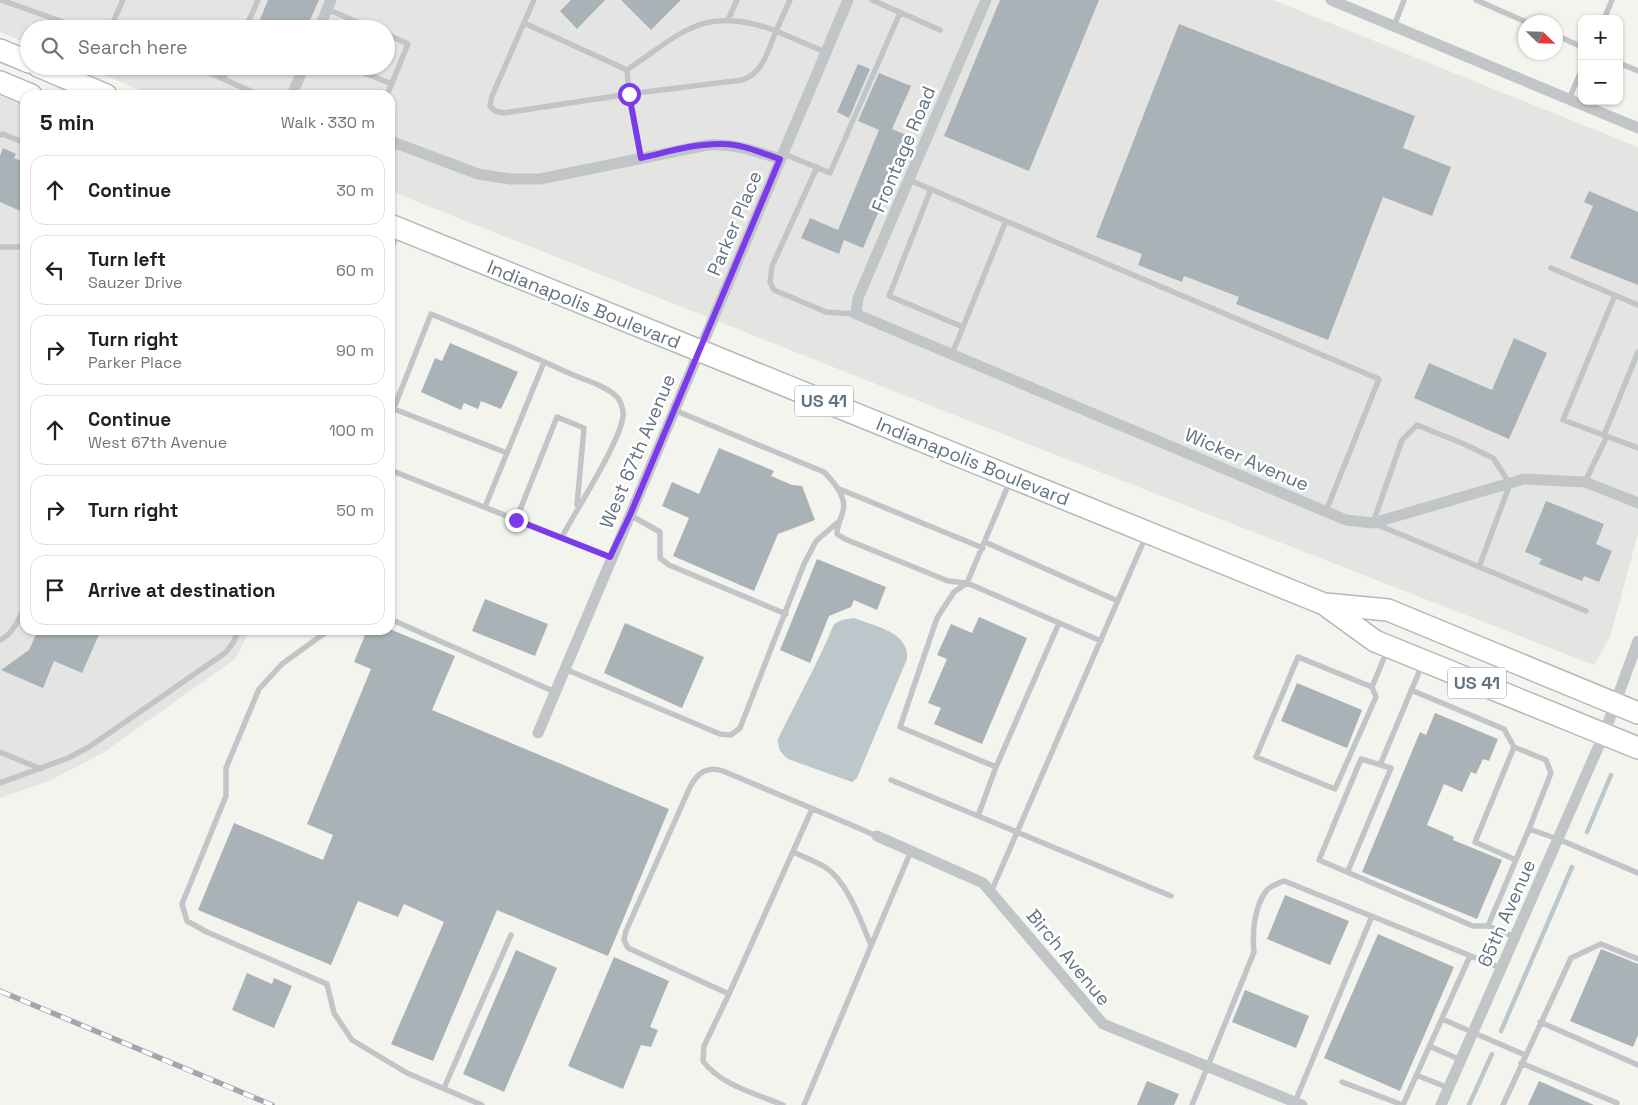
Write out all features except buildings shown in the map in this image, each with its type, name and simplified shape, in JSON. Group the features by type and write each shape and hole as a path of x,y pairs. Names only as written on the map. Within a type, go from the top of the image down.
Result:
{"highway":[{"path":"0,50 20,58"},
{"path":"59,75 94,90"},
{"path":"0,82 20,90"},
{"name":"Indianapolis Boulevard","path":"395,229 700,350 1324,604 1375,641 1638,748"},
{"name":"Indianapolis Boulevard","path":"1324,604 1388,610 1638,713"}],"street":[{"name":"Parker Place","path":"700,350 848,0"},
{"name":"Frontage Road","path":"856,314 858,298 986,0"},
{"path":"1331,0 1638,128"},
{"path":"323,20 329,4"},
{"path":"294,90 300,75"},
{"path":"395,143 478,174 510,179 540,179 687,148 724,144 781,156"},
{"name":"Wicker Avenue","path":"856,314 1346,520 1373,523 1524,479 1585,482 1638,503"},
{"name":"West 67th Avenue","path":"538,733 610,557 630,515 700,350"},
{"name":"65th Avenue","path":"1441,1105 1604,734 1638,641"},
{"name":"Birch Avenue","path":"877,836 983,883 1103,1024 1298,1104"}],"lane":[{"path":"1,0 15,2 61,20"},
{"path":"114,20 123,0"},
{"path":"249,20 258,0"},
{"path":"534,0 492,96 490,106 495,111 504,113 751,78 758,71 790,0"},
{"path":"728,20 737,0"},
{"path":"872,0 940,30"},
{"path":"1394,26 1404,0"},
{"path":"1476,0 1518,18"},
{"path":"1606,15 1612,0"},
{"path":"329,4 352,20"},
{"path":"781,156 830,173 900,12"},
{"path":"627,70 690,27 703,22 728,20 757,24 825,52"},
{"path":"524,23 627,70"},
{"path":"389,90 408,44 395,38"},
{"path":"1563,38 1578,45"},
{"path":"1623,65 1638,71"},
{"path":"627,70 629,94 641,158"},
{"path":"215,75 248,90"},
{"path":"224,79 226,75"},
{"path":"370,75 392,84"},
{"path":"1569,99 1578,78"},
{"path":"0,135 3,134 20,141"},
{"path":"817,167 772,266 770,282 774,290 785,296 826,312 856,314"},
{"path":"909,180 1379,380 1326,511"},
{"path":"931,189 889,296 963,327"},
{"path":"952,354 1006,221"},
{"path":"0,246 20,247"},
{"path":"1551,268 1638,305"},
{"path":"1615,295 1563,420 1638,448"},
{"path":"395,406 431,314 604,389 619,399 624,413 620,429 604,464 562,537"},
{"path":"1585,482 1606,436 1638,352"},
{"path":"485,507 544,362"},
{"path":"395,409 506,453"},
{"path":"565,669 720,734 731,736 740,728 816,541 837,523 844,510 837,488 824,472 674,410"},
{"path":"516,520 557,417 584,428 577,508"},
{"path":"1480,566 1510,484 1493,458 1417,425 1402,440 1373,523 1586,611"},
{"path":"395,472 610,557"},
{"path":"996,767 900,727 937,618 954,592 967,583 1011,477"},
{"path":"837,488 984,545 1118,601"},
{"path":"630,515 660,532 660,558 668,565 786,614"},
{"path":"837,523 837,534 845,539 948,580 967,583 1101,641"},
{"path":"991,892 1148,532"},
{"path":"0,640 6,637 20,618"},
{"path":"395,621 555,692"},
{"path":"978,816 996,767 1059,623"},
{"path":"0,783 41,769 90,747 226,653 237,635"},
{"path":"323,635 282,664 259,689 226,768 226,796 182,904 187,921 207,932 327,984 334,1013 352,1040 407,1072 482,1105"},
{"path":"1372,687 1298,658 1256,757 1335,789 1376,697 1372,687 1389,647"},
{"path":"1380,765 1424,661"},
{"path":"1411,690 1504,729 1514,747 1546,760 1552,773 1488,926"},
{"path":"1514,747 1475,842 1516,860"},
{"path":"0,752 41,769"},
{"path":"1348,871 1391,768 1361,759 1319,860 1473,926 1488,926 1515,937"},
{"path":"729,994 636,953 628,948 624,940 626,930 695,776 702,771 714,769 877,836"},
{"path":"891,780 1171,896"},
{"path":"783,1105 720,1077 703,1061 704,1046 812,808"},
{"path":"1529,829 1558,839 1638,873"},
{"path":"804,1105 911,851"},
{"path":"793,852 827,868 838,881 853,904 871,945"},
{"path":"1192,1105 1254,952 1252,934 1260,904 1267,889 1284,880 1501,968"},
{"path":"1298,1104 1372,916"},
{"path":"444,1088 511,934"},
{"path":"1503,1105 1571,958 1601,944 1638,959"},
{"path":"1342,1082 1403,1105 1470,956"},
{"path":"1442,1019 1525,1055"},
{"path":"1540,1022 1638,1065"},
{"path":"1429,1046 1461,1060"},
{"path":"1521,1063 1617,1103"},
{"path":"1416,1075 1449,1088"}],"shaded area":[{"path":"0,0 1273,0 1638,147 1638,534 1610,637 1594,665 964,419 395,193 395,90 140,90 104,75 395,75 395,20 20,20 20,40 0,32"},
{"path":"0,96 20,103 20,635 247,635 235,659 103,753 49,781 0,798"},
{"path":"854,618 880,627 897,636 903,642 907,659 857,778 852,782 788,759 780,750 778,739 834,624 842,620"}],"waterway":[{"path":"1587,832 1611,775"},
{"path":"1501,1031 1572,867"},
{"path":"1469,1105 1492,1054"}],"railway":[{"path":"0,991 272,1105"}],"route":[{"path":"516,520 610,557 630,515 780,159 746,148 724,144 687,148 641,158 629,94"}]}
